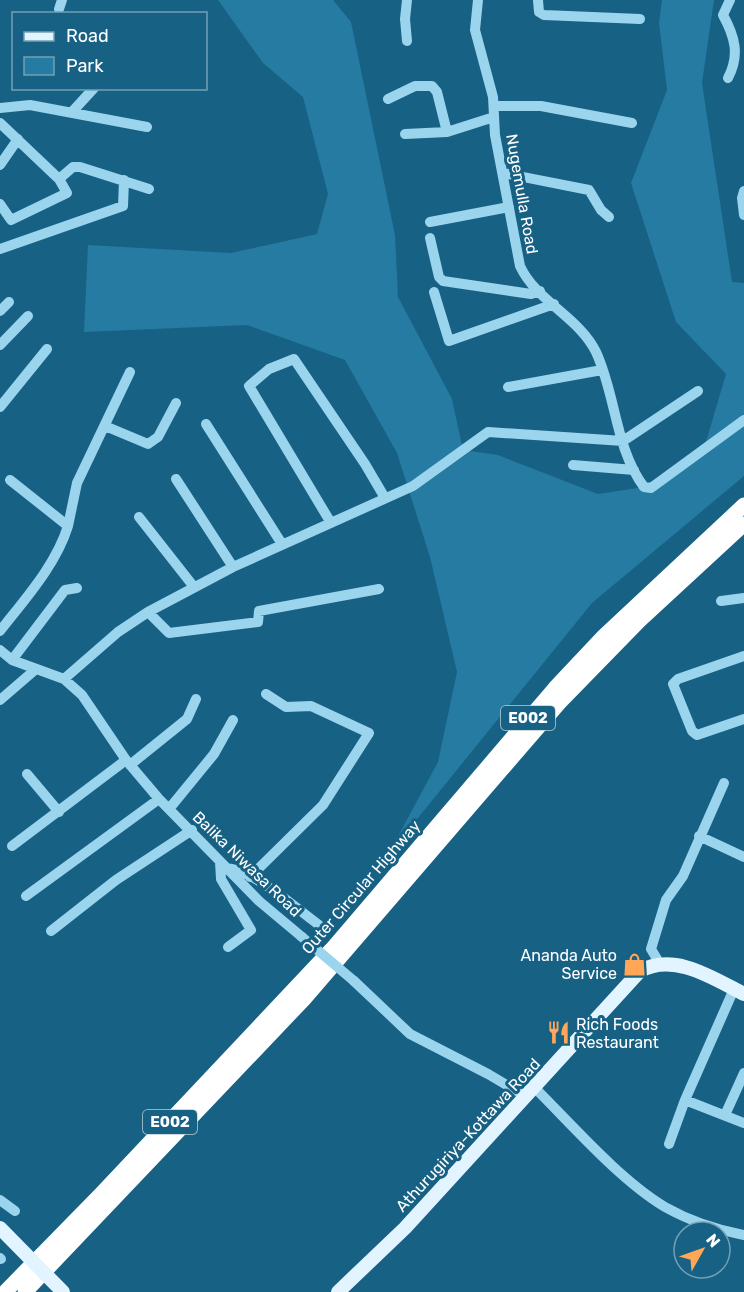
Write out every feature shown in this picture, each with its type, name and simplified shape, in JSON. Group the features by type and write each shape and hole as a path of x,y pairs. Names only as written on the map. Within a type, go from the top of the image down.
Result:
{"highway":[{"name":"Outer Circular Highway","path":"5,1292 101,1194 332,949 515,733 580,662 670,573 744,505"},
{"name":"Outer Circular Highway","path":"25,1292 304,999 559,703 639,621 744,524"}],"main road":[{"path":"660,964 699,971 739,991"},
{"name":"Athurugiriya-Kottawa Road","path":"338,1292 405,1228 531,1093 630,980 650,965 660,964"},
{"path":"0,1228 63,1292"}],"street":[{"path":"407,0 405,19 407,41"},
{"name":"Nugemulla Road","path":"478,0 475,30 494,111 502,173 520,266 526,279 583,333 596,351 622,441 644,487 651,488 744,420"},
{"path":"538,0 539,12 544,15 640,20"},
{"path":"728,78 739,68 730,28 723,15 730,0"},
{"path":"730,28 744,33"},
{"path":"387,99 415,86 432,86 437,92 447,132"},
{"path":"72,112 92,90"},
{"path":"0,108 30,105 147,127"},
{"path":"405,134 447,132 494,111 541,106 632,123"},
{"path":"0,123 59,179 68,193 11,220 0,204"},
{"path":"0,163 18,139"},
{"path":"59,179 73,167 80,167 149,189"},
{"path":"502,173 589,190 601,210 609,218"},
{"path":"0,249 123,206 124,180"},
{"path":"743,196 744,214"},
{"path":"430,222 509,207"},
{"path":"430,238 439,277 443,280 531,294 540,291"},
{"path":"434,292 449,341 554,304"},
{"path":"0,311 9,302"},
{"path":"0,345 28,316"},
{"path":"0,407 47,349"},
{"path":"331,523 249,386 269,369 294,359 365,464 384,498"},
{"path":"508,387 602,370"},
{"path":"0,631 37,583 64,538 77,483 130,372"},
{"path":"64,680 118,632 148,612 282,544 413,486 488,432 622,441 698,391"},
{"path":"105,426 148,444 158,437 176,403"},
{"path":"206,424 282,544"},
{"path":"573,465 634,470"},
{"path":"176,479 234,567"},
{"path":"10,480 68,526"},
{"path":"139,517 194,587"},
{"path":"12,660 65,590 77,588"},
{"path":"148,612 169,633 258,622 259,611 379,589"},
{"path":"721,601 744,598"},
{"name":"Balika Niwasa Road","path":"0,650 12,660 64,680 82,695 128,763 159,799 192,830 223,865 410,1034 531,1093 620,1172 665,1207 706,1225 744,1235"},
{"path":"744,656 678,679 673,684 692,731 697,735 744,719"},
{"path":"0,700 36,669"},
{"path":"250,876 323,805 369,733 311,706 286,707 266,694"},
{"path":"12,846 187,719 196,699"},
{"path":"169,808 214,754 233,720"},
{"path":"27,774 59,812"},
{"path":"660,964 651,949 666,900 683,876 724,783"},
{"path":"26,897 159,799"},
{"path":"51,931 116,880 192,830"},
{"path":"699,836 744,857"},
{"path":"228,947 251,930 221,879 223,865 250,876 319,925"},
{"path":"669,1144 685,1100 739,991"},
{"path":"724,1115 744,1073"},
{"path":"685,1100 744,1123"},
{"path":"0,1200 15,1211"}],"green space":[{"path":"218,0 333,0 351,22 395,235 398,297 452,399 463,450 498,455 598,494 644,487 703,452 726,374 676,322 631,183 667,90 659,23 662,0 714,0 702,83 732,282 744,283 744,476 592,603 388,855 438,762 457,672 430,557 397,453 345,360 247,325 84,332 88,245 231,253 317,234 328,194 303,97 263,63"}],"place":[{"name":"Ananda Auto Service","path":"635,964"},
{"name":"Rich Foods Restaurant","path":"558,1033"}]}
